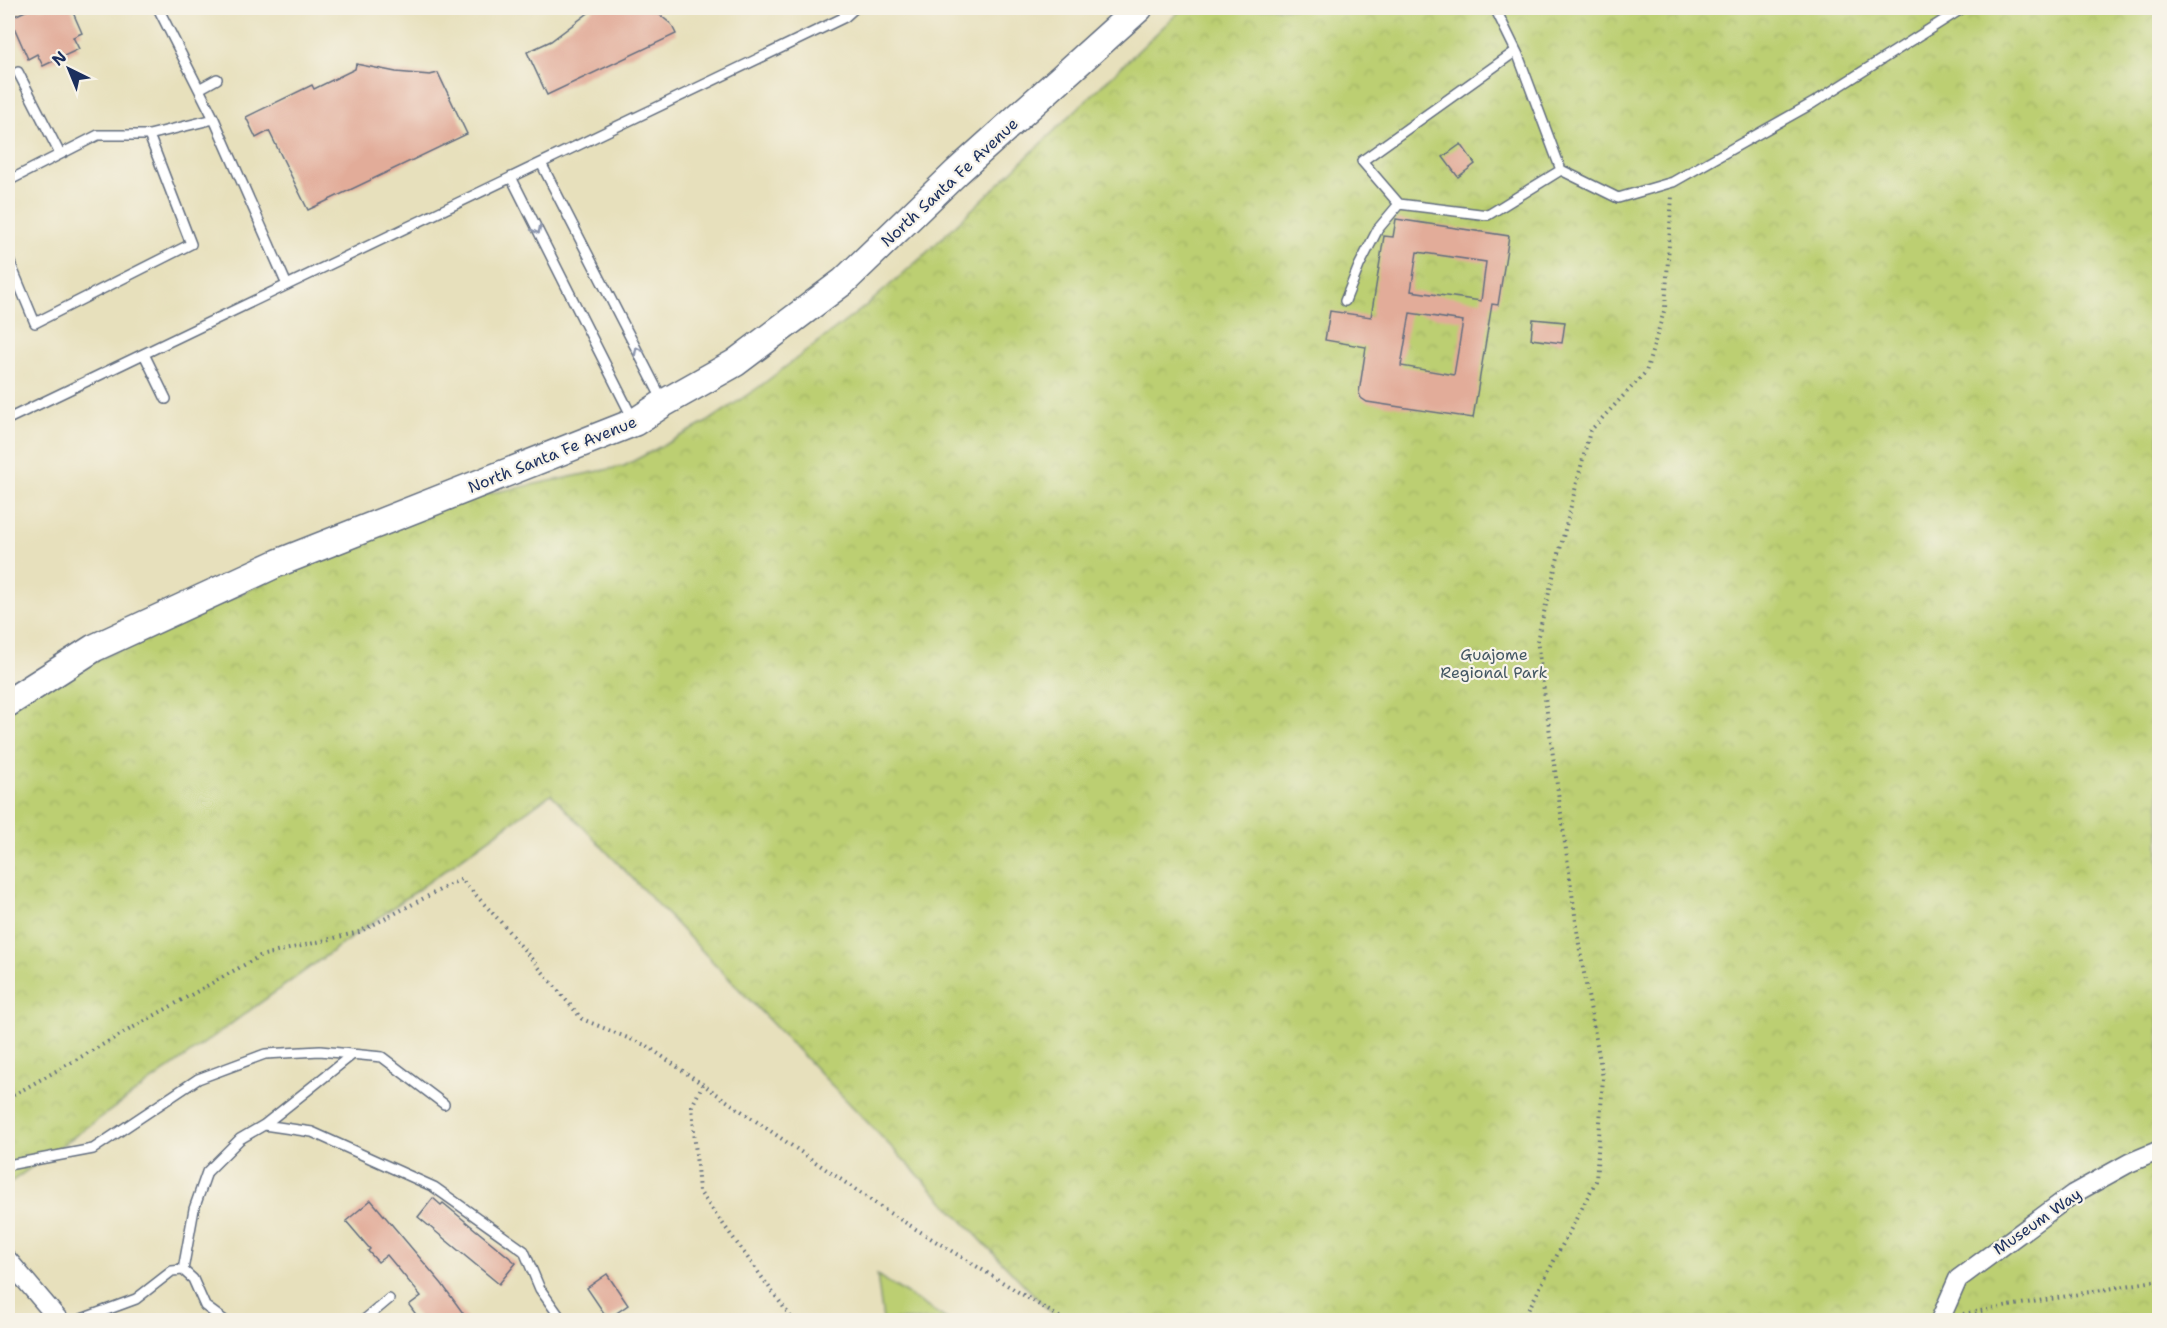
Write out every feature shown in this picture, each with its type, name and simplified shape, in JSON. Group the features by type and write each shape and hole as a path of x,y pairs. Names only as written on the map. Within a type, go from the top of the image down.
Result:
{"main road":[{"name":"North Santa Fe Avenue","path":"8,703 94,648 278,563 635,422 735,363 844,281 957,172 1139,8"}],"street":[{"name":"Museum Way","path":"1940,1319 1958,1279 1986,1257 2073,1194 2129,1162 2160,1150"},
{"path":"8,1260 59,1320"}],"lane":[{"path":"158,8 214,119 287,285"},
{"path":"8,419 541,163 855,8"},
{"path":"1495,8 1516,51 1562,171 1618,198 1673,182 1813,103 1963,8"},
{"path":"1516,51 1362,160 1399,204 1488,215 1562,171"},
{"path":"18,72 60,154"},
{"path":"199,89 217,79"},
{"path":"8,181 98,135 149,135 214,119"},
{"path":"8,258 35,323 191,244 149,135"},
{"path":"541,163 664,403"},
{"path":"511,177 635,422"},
{"path":"1345,301 1378,229 1399,204"},
{"path":"144,354 166,399"},
{"path":"8,1165 93,1149 198,1079 265,1054 320,1051 382,1057 444,1104"},
{"path":"183,1270 194,1209 207,1172 240,1138 264,1125 353,1054"},
{"path":"264,1125 312,1132 434,1187 524,1251 540,1289 562,1320"},
{"path":"80,1320 136,1299 172,1271 183,1270"},
{"path":"183,1270 193,1280 205,1306 224,1320"},
{"path":"364,1320 389,1299"}],"path":[{"path":"1506,1320 1523,1319 1596,1181 1603,1078 1581,951 1537,640 1590,430 1646,372 1665,308 1673,182"},
{"path":"8,1098 260,956 359,932 461,879 582,1019 647,1046 888,1212 1064,1320"},
{"path":"703,1084 692,1106 699,1191 793,1320"},
{"path":"1940,1319 2160,1280"}],"green space":[{"name":"Guajome Regional Park","path":"1183,8 2159,8 2159,1320 1058,1320 551,794 8,1184 8,701 433,505 624,466 707,422 759,387 867,305 922,257"},
{"path":"877,1275 948,1320 883,1320"}],"building":[{"path":"32,8 71,8 82,33 73,37 79,49 43,66 37,54 28,59 10,18"},
{"path":"595,8 651,8 671,24 676,34 547,95 527,52 551,41"},
{"path":"356,64 396,72 430,75 438,73 467,134 308,210 269,131 256,138 246,117 312,85 314,89 355,69"},
{"path":"1461,144 1475,164 1458,177 1443,157"},
{"path":"1396,219 1509,236 1498,305 1492,304 1473,418 1367,402 1361,398 1359,393 1366,347 1325,340 1330,311 1371,317 1384,236 1393,237","holes":["1417,252 1486,262 1481,301 1411,291","1410,313 1463,321 1454,375 1401,366"]},
{"path":"1533,319 1565,322 1562,343 1531,339"},
{"path":"433,1198 441,1205 443,1203 516,1263 499,1284 418,1217"},
{"path":"371,1200 442,1284 468,1320 420,1320 409,1305 421,1296 387,1255 378,1262 346,1221"},
{"path":"607,1274 628,1305 608,1319 587,1288"}]}
